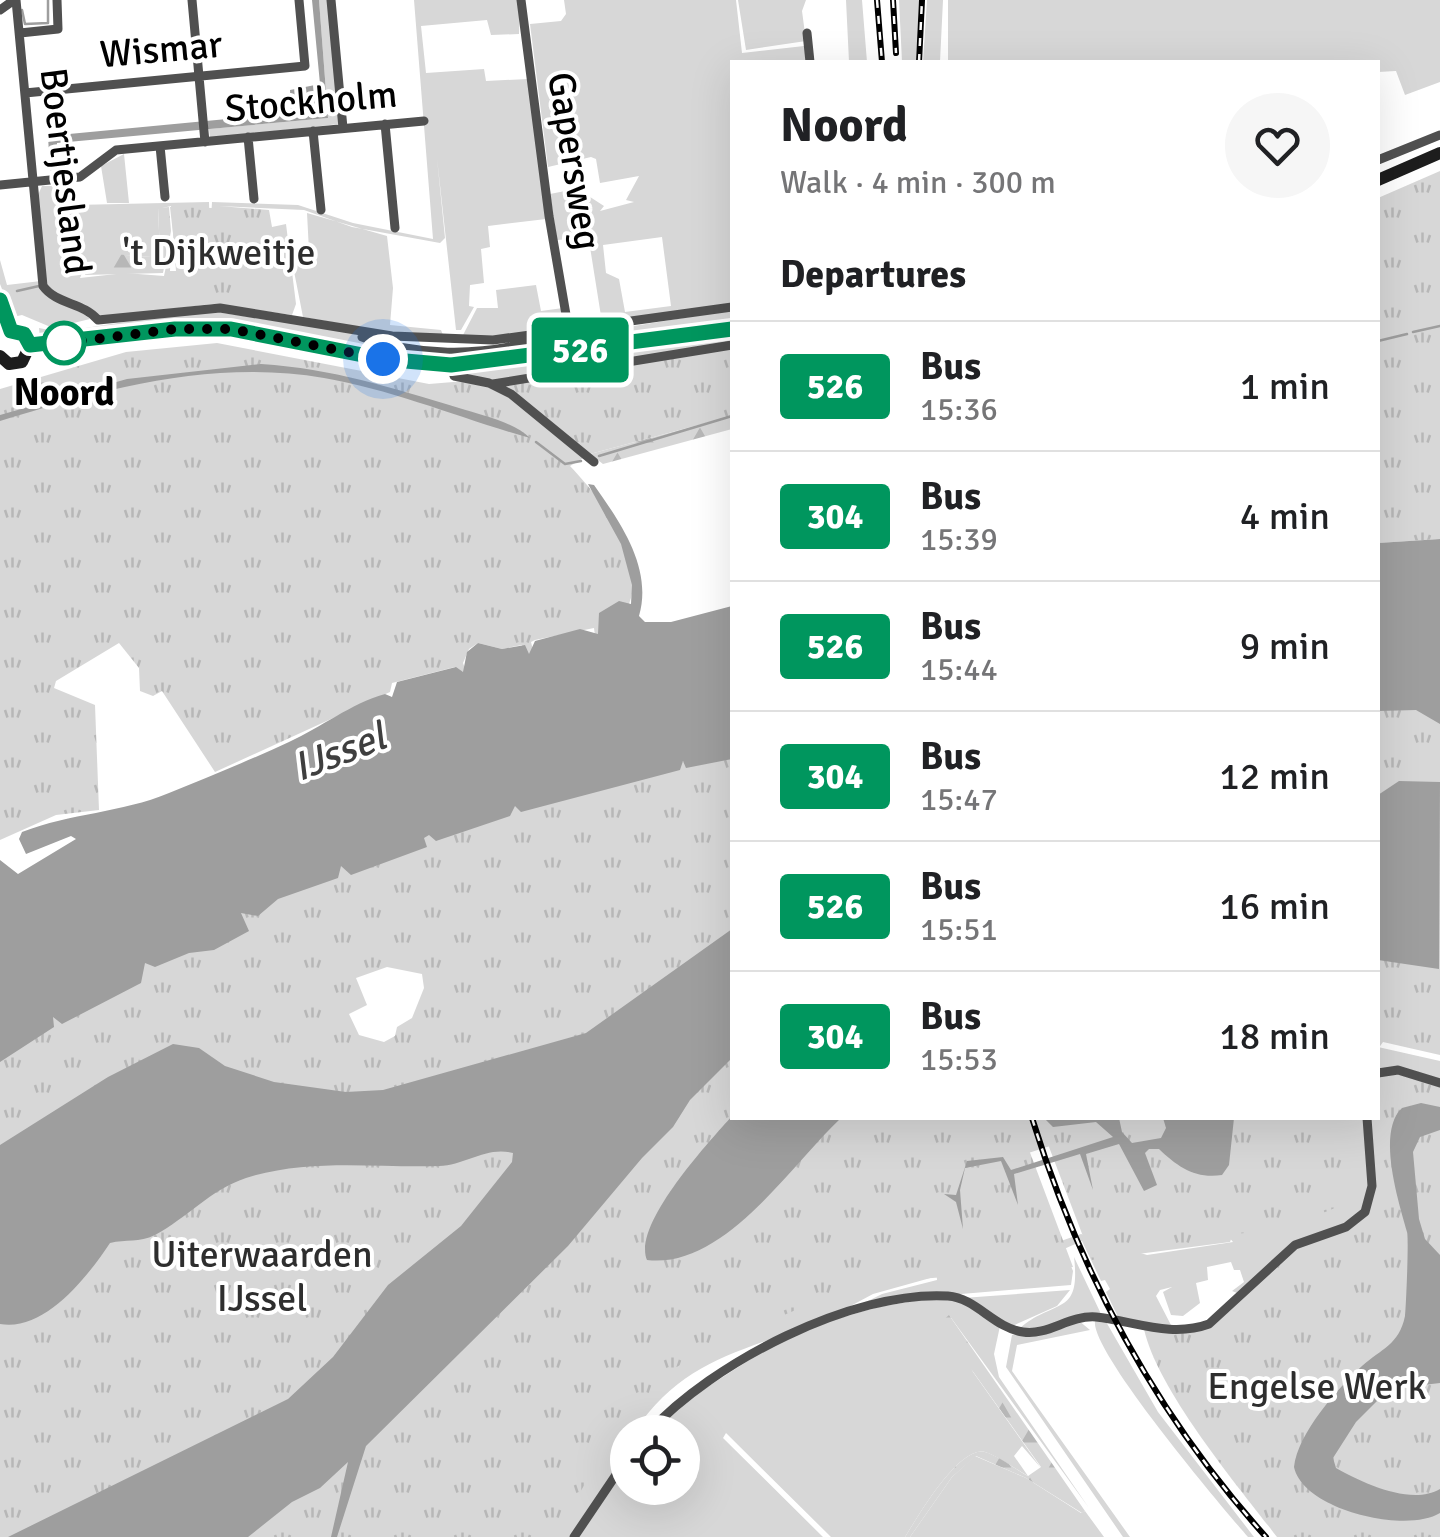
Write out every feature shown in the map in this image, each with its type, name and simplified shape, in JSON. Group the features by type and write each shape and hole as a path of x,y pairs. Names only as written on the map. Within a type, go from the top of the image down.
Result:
{"main road":[{"path":"1380,179 1440,154"},
{"path":"0,300 5,335 24,334 30,345"},
{"path":"30,345 175,329 231,329 383,359 452,359 730,329"},
{"path":"0,356 10,364 22,362 30,345"}],"street":[{"path":"0,10 15,0"},
{"name":"Boertjesland","path":"15,0 43,286 56,299 90,311 98,320 220,308 354,331"},
{"path":"20,33 58,29 56,0"},
{"path":"192,0 204,139"},
{"name":"Wismar","path":"25,93 304,66 299,0"},
{"path":"331,0 343,128"},
{"name":"Gapersweg","path":"522,0 550,226 569,332"},
{"path":"807,33 810,60"},
{"name":"Stockholm","path":"0,185 80,177 110,152 204,139 424,121"},
{"path":"385,124 395,228"},
{"path":"314,131 321,210"},
{"path":"1380,159 1440,135"},
{"path":"248,138 254,199"},
{"path":"160,146 165,196"},
{"path":"354,331 447,340 545,335 730,307"},
{"path":"354,331 394,346 452,359 545,335"},
{"path":"493,384 730,345"},
{"path":"452,359 456,377 493,384 511,394 594,462"},
{"path":"1380,1073 1398,1070 1440,1083"},
{"path":"667,1415 686,1397 760,1348 869,1308 950,1296 1006,1328 1031,1333 1070,1320 1104,1318 1154,1328 1192,1329 1209,1324 1294,1245 1358,1220 1372,1192 1368,1120"},
{"path":"574,1537 610,1484"}],"green space":[{"path":"319,0 328,0 339,124 210,138 209,129 328,118"},
{"path":"414,0 520,0 519,34 491,35 487,20 421,26 426,73 484,69 486,81 528,79 546,219 488,226 490,247 481,249 484,283 470,285 469,306 474,307 461,330 456,330 437,158 445,238 440,243 352,227 304,210 219,206 269,210 272,227 286,224 296,304 292,315 212,304 104,317 54,295 46,283 38,195 42,186 61,186 75,205 209,202 210,235 212,202 298,205 353,223 433,239","holes":["171,206 176,271 170,271 171,243 164,276 125,273 80,278 86,264 123,255 151,257 160,253 158,209"]},
{"path":"564,0 736,0 742,53 804,46 808,60 730,60 730,304 572,326 569,321 601,316 590,247 585,238 557,240 550,194 585,187 587,195 604,206 600,211 634,202 626,200 639,176 600,183 596,159 591,157 548,167 530,24 561,21 566,14","holes":["662,237 671,306 625,312 619,279 606,273 603,245"]},
{"path":"738,0 806,0 802,11 806,41 746,50"},
{"path":"846,0 862,0 867,60 849,60"},
{"path":"899,0 919,0 916,60 902,60"},
{"path":"927,0 943,0 940,60 923,60"},
{"path":"948,0 1440,0 1440,82 1405,95 1396,71 1380,72 1380,60 948,60"},
{"path":"124,154 129,203 107,203 101,166"},
{"path":"1440,171 1440,539 1380,543 1380,197"},
{"path":"169,207 171,231 163,273 85,275 86,264 113,254 151,257 160,253 158,208"},
{"name":"'t Dijkweitje","path":"170,207 261,209 270,301 180,295"},
{"path":"307,213 387,236 393,288 390,325 441,330 443,335 399,334 303,317 292,261 295,254 309,251"},
{"path":"0,260 7,285 41,281 90,319 53,328 22,315 13,317 0,284"},
{"path":"536,285 541,311 563,308 563,329 492,337 463,335 477,308 498,308 496,290"},
{"path":"203,310 343,331 449,359 411,359 271,331 40,339 39,328 59,332"},
{"path":"730,310 730,324 456,361 462,354"},
{"path":"730,333 730,343 495,381 458,372"},
{"path":"217,343 429,384 502,378 730,343 730,417 590,454 570,466 607,511 627,547 632,566 629,604 608,611 602,635 595,636 594,628 535,640 531,642 534,654 526,656 522,645 502,649 478,643 469,649 463,663 468,677 461,680 455,667 392,683 390,692 215,772 162,691 153,696 140,691 139,668 119,643 56,681 54,688 95,705 99,810 56,815 0,840 0,389 126,352"},
{"path":"730,417 730,430 603,464 590,454"},
{"path":"1440,688 1440,1055 1383,1042 1380,1046 1380,690"},
{"name":"Uiterwaarden IJssel","path":"730,751 730,1120 1018,1120 1073,1267 856,1284 721,1342 666,1373 667,1378 636,1415 610,1415 610,1446 553,1537 0,1537 0,1051 149,957 211,924 359,857 482,815","holes":["387,967 422,974 424,988 412,1018 384,1042 359,1035 349,1014 367,1005 356,978"]},
{"path":"1380,1047 1440,1061 1440,1081 1380,1071"},
{"name":"Engelse Werk","path":"1393,1067 1440,1081 1440,1537 1277,1537 1180,1405 1150,1349 1143,1324 1190,1327 1213,1319 1276,1258 1280,1244 1292,1244 1357,1218 1369,1193 1365,1120 1380,1120 1380,1070"},
{"path":"980,1120 1042,1120 1050,1146 1013,1158 1058,1242 1081,1234 1147,1255 1233,1242 1228,1236 1331,1120 1366,1120 1370,1186 1360,1216 1278,1258 1237,1293 1232,1291 1244,1282 1240,1270 1234,1270 1231,1262 1207,1267 1208,1280 1196,1283 1200,1303 1183,1316 1171,1315 1163,1292 1172,1287 1160,1290 1156,1296 1172,1327 1119,1319 1106,1292 1110,1289 1105,1280 1101,1281 1082,1241 1064,1249 1073,1271 1071,1285 932,1298 963,1303 1000,1326 994,1354 999,1377 1089,1508 949,1315 973,1372 1041,1468 1022,1446 1014,1456 1028,1476 991,1454 975,1453 951,1471 905,1537 831,1537 726,1433 723,1438 823,1537 577,1537 610,1487 610,1505 700,1505 700,1415 669,1415 794,1331 704,1367 668,1393 647,1415 610,1415 610,1482 571,1537 337,1537 708,1143","holes":["936,1267 937,1280 882,1294 844,1313 878,1307 830,1321 830,1317 873,1294 934,1277"]},
{"path":"1039,1120 1347,1120 1352,1197 1343,1203 1296,1222 1233,1234 1230,1242 1092,1260"},
{"path":"1074,1257 1102,1316 1041,1329 1020,1328 1069,1298 1075,1276"},
{"path":"1070,1290 1057,1306 1010,1327 963,1298"},
{"path":"949,1315 1085,1511 1082,1513 1026,1478 976,1456 952,1477 910,1537 905,1537 951,1471 975,1453 990,1454 1028,1476 1041,1467 939,1324"},
{"path":"1078,1320 1090,1330 1017,1345 1012,1371 1130,1537 1123,1537 1006,1367 1012,1335"},
{"path":"1105,1320 1158,1412 1254,1537 1248,1537 1233,1520 1134,1394 1099,1338 1095,1321"},
{"path":"975,1456 1026,1478 1081,1513 1085,1511 1104,1537 910,1537 952,1477"}],"water":[{"path":"312,0 319,0 328,118 57,143 57,168 50,171 48,136 291,113 290,90 320,84"},
{"path":"261,364 313,370 385,386 497,420 530,438 376,390 283,373 241,372 160,380 0,421 0,415 127,379"},
{"name":"IJssel","path":"588,484 594,485 604,499 631,546 642,580 639,616 645,622 671,622 730,607 730,759 686,768 683,761 680,770 521,812 515,806 510,816 436,841 429,835 424,838 427,847 351,875 341,866 338,878 278,899 258,916 241,913 249,931 214,950 189,953 155,967 145,963 141,983 62,1024 53,1017 54,1027 0,1062 0,860 18,874 76,839 71,836 26,854 19,839 22,832 151,800 289,742 372,698 385,694 392,697 397,682 456,667 463,672 467,652 478,643 502,649 525,645 529,654 535,641 580,629 598,634 599,613 619,601 631,604 632,585 621,544"},
{"path":"1440,539 1440,724 1416,710 1380,711 1380,543"},
{"path":"1399,781 1440,782 1439,969 1380,960 1380,794"},
{"path":"730,930 730,1060 690,1100 673,1127 568,1246 366,1446 337,1537 331,1537 348,1462 320,1488 292,1502 248,1537 8,1537 288,1399 333,1357 388,1285 461,1226 512,1162 513,1153 494,1152 439,1166 318,1166 246,1178 221,1190 155,1235 110,1243 90,1271 49,1311 17,1324 0,1324 0,1145 108,1077 173,1044 199,1048 225,1066 274,1082 346,1092 383,1090 586,1033"},
{"path":"1421,1103 1440,1107 1440,1130 1420,1137 1413,1152 1419,1219 1425,1239 1440,1255 1440,1383 1389,1389 1356,1422 1333,1458 1336,1468 1387,1490 1415,1495 1440,1489 1440,1513 1404,1521 1335,1506 1301,1482 1294,1467 1303,1440 1320,1412 1362,1366 1394,1340 1402,1326 1408,1237 1392,1168 1391,1133 1402,1108"},
{"path":"730,1118 839,1120 729,1232 703,1248 675,1258 647,1260 645,1245 651,1227 691,1164"},
{"path":"1046,1120 1119,1120 1122,1132 1132,1143 1161,1138 1166,1128 1164,1120 1234,1120 1229,1165 1222,1175 1195,1173 1159,1149 1149,1149 1145,1153 1157,1185 1144,1191 1119,1144 1086,1154 1093,1190 1080,1154 1014,1174 1018,1205 1001,1161 965,1168 960,1190 963,1229 956,1202 944,1194 956,1195 967,1161 1003,1157 1011,1170 1113,1137 1096,1122 1053,1127"}],"waterway":[{"path":"22,10 25,24 48,23 48,0"},
{"path":"17,291 39,286"},
{"path":"1413,332 1440,326"},
{"path":"1380,341 1407,334"},
{"path":"599,456 730,417"},
{"path":"536,442 565,464 581,461"}],"railway":[{"path":"877,0 882,60"},
{"path":"893,0 896,53"},
{"path":"919,60 922,0"},
{"path":"1033,1120 1073,1232 1126,1340 1190,1442 1266,1537"}],"bus line":[{"name":"526","path":"0,300 11,331 24,334 30,345 175,329 231,329 424,365 492,363 730,329"}],"place":[{"name":"Noord","path":"64,343"}],"route":[{"path":"64,343 175,329 231,329 383,359"}]}
